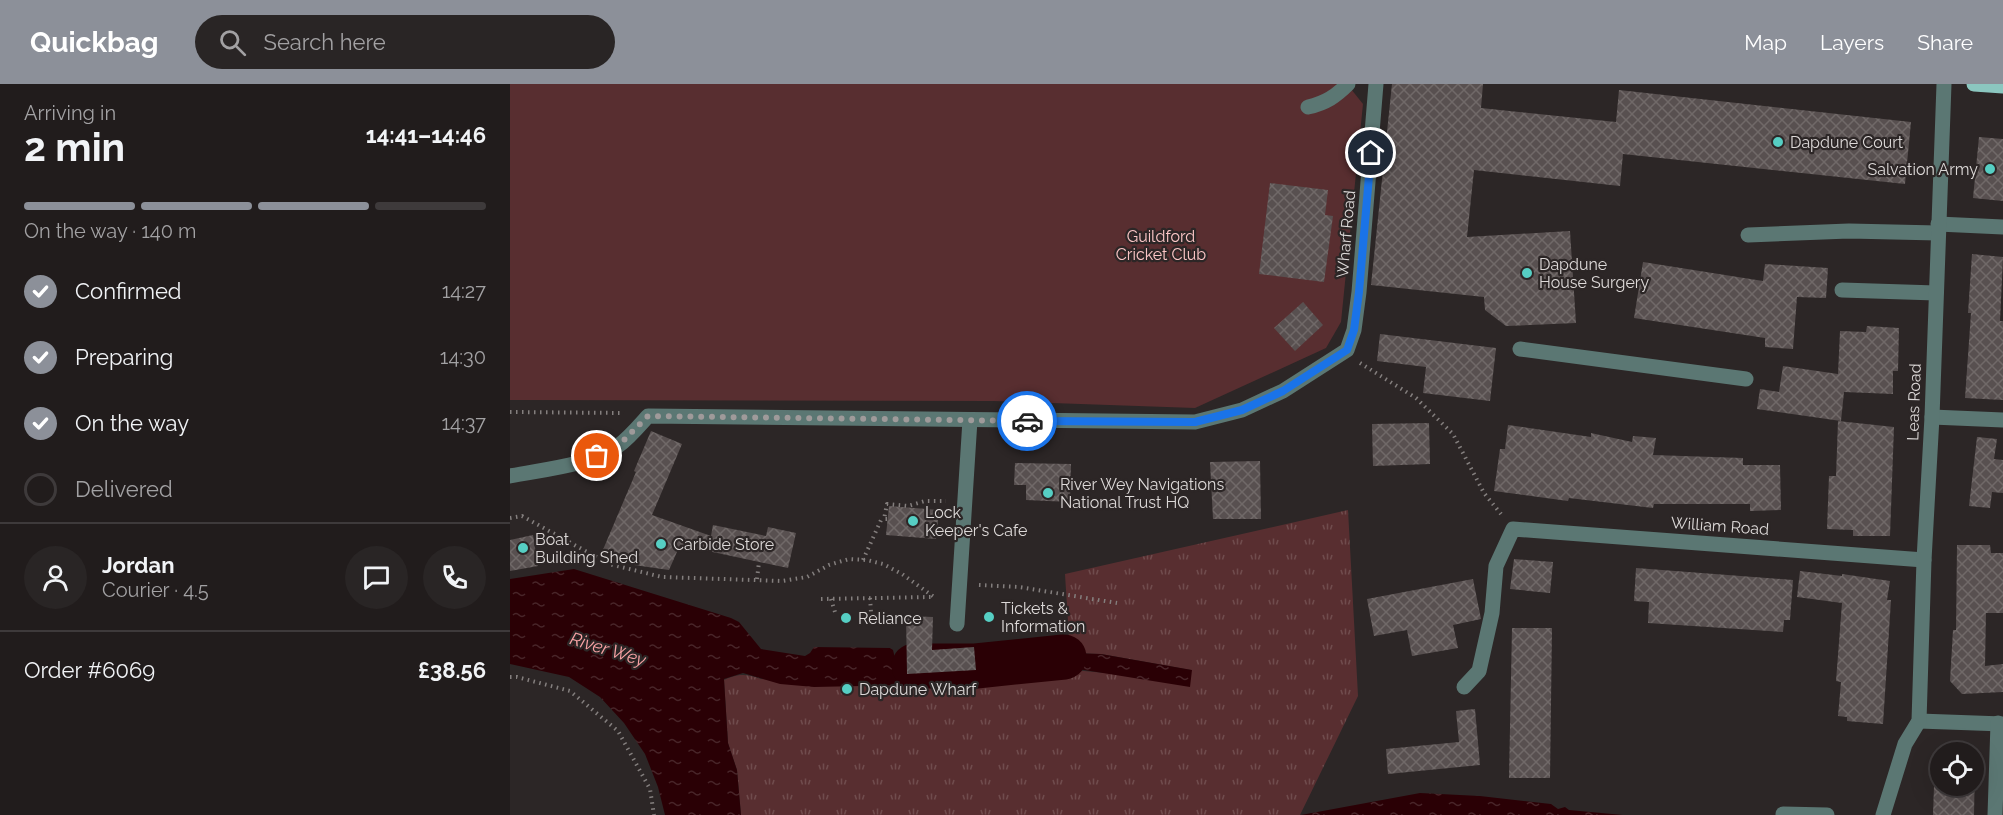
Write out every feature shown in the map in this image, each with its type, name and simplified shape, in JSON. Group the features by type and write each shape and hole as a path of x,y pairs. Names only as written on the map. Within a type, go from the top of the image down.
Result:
{"main road":[{"path":"1974,84 2003,86"}],"street":[{"path":"1308,107 1322,104 1338,95 1348,84"},
{"name":"Wharf Road","path":"1347,350 1354,330 1359,292 1376,84"},
{"name":"Leas Road","path":"1919,721 1944,84"},
{"path":"1748,235 2003,228"},
{"path":"1842,290 1936,293"},
{"path":"1520,349 1746,379"},
{"path":"510,476 597,456 619,445 648,416 1195,422 1242,410 1283,391 1347,350"},
{"path":"1932,417 2003,420"},
{"path":"957,624 970,420"},
{"path":"1464,687 1479,671 1492,613 1497,566 1513,529"},
{"name":"William Road","path":"1513,529 1924,560"},
{"path":"1883,815 1905,744 1919,721 2001,724 1995,815"},
{"path":"1783,814 1827,815"}],"path":[{"path":"1347,350 1363,365 1416,398 1453,434 1484,493 1513,529"},
{"path":"510,412 611,412 648,416"},
{"path":"863,560 881,520 886,519 887,504 908,506 926,501 965,502"},
{"path":"510,518 522,516 609,564 662,577 782,581 807,577 829,565 849,559 863,560 883,564 902,574 934,597"},
{"path":"757,579 759,562"},
{"path":"960,585 1019,587 1117,603"},
{"path":"821,599 934,597 959,601"},
{"path":"870,598 871,612"},
{"path":"831,599 834,612"},
{"path":"510,677 570,691 618,731 650,789 654,815"}],"green space":[{"name":"Guildford Cricket Club","path":"510,84 1347,84 1363,104 1341,322 1326,348 1195,408 993,401 510,400"},
{"path":"1348,510 1358,696 1300,815 741,815 737,770 728,743 724,680 742,675 761,679 904,686 909,684 908,664 1003,656 1004,675 1063,669 1116,674 1191,670 1101,654 1070,653 1065,574"}],"water":[{"name":"River Wey","path":"574,569 731,618 739,622 761,649 805,656 814,647 890,648 895,658 908,664 909,685 814,687 780,684 743,673 724,679 728,743 737,770 741,815 665,815 658,787 645,754 624,723 600,697 569,677 510,664 510,579"},
{"path":"1101,654 1192,670 1190,687 1078,669 1004,675 1003,656"},
{"path":"1420,793 1480,796 1551,804 1558,809 1565,807 1569,810 1623,815 1301,815"}],"building":[{"path":"1392,84 1483,84 1481,108 1616,122 1619,90 1911,122 1905,184 1623,154 1620,186 1474,170 1467,237 1570,231 1576,323 1506,326 1485,310 1484,297 1371,285"},
{"name":"Salvation Army","path":"1979,137 2003,139 2003,201 1973,198"},
{"path":"1270,183 1328,190 1325,215 1333,216 1324,282 1259,274"},
{"path":"1972,254 2003,257 2000,321 2003,321 2003,400 1965,398 1971,313 1968,313"},
{"path":"1643,262 1763,281 1765,264 1828,268 1826,298 1797,297 1793,349 1765,347 1765,338 1634,318"},
{"path":"1303,302 1323,325 1295,351 1274,328"},
{"path":"1867,326 1899,328 1898,371 1893,371 1893,394 1844,392 1841,421 1757,409 1760,389 1779,392 1783,366 1838,374 1840,331 1866,332"},
{"path":"1380,334 1496,348 1490,401 1423,393 1426,367 1377,361"},
{"path":"1838,421 1894,427 1890,536 1853,536 1853,530 1827,529 1829,476 1836,476"},
{"path":"1429,423 1430,464 1373,466 1372,424"},
{"path":"1508,425 1591,437 1591,433 1632,442 1633,436 1656,438 1653,455 1743,458 1743,465 1780,465 1781,510 1750,511 1750,504 1654,504 1653,508 1569,498 1568,501 1494,491 1500,449 1505,449"},
{"path":"651,431 682,444 652,515 711,536 713,525 766,536 768,527 796,533 788,568 680,545 669,570 634,565 602,552"},
{"path":"1977,437 1997,439 1994,459 2003,460 2003,493 1992,492 1990,508 1969,506"},
{"path":"1260,461 1261,519 1213,519 1210,462"},
{"name":"River Wey Navigations National Trust HQ","path":"1015,463 1071,464 1070,502 1026,500 1026,485 1014,485"},
{"name":"Lock Keeper's Cafe","path":"889,506 939,510 936,539 886,535"},
{"name":"Boat Building Shed","path":"533,535 538,566 510,571 510,540"},
{"path":"1957,545 1990,545 1991,553 2003,553 2003,613 1986,613 1985,666 2003,664 2003,692 1962,694 1950,681 1953,630 1956,630"},
{"path":"1514,559 1553,562 1550,593 1510,589"},
{"path":"1636,568 1793,580 1790,620 1784,620 1783,632 1648,623 1649,602 1634,601"},
{"path":"1800,571 1890,581 1887,600 1891,600 1883,724 1847,721 1847,717 1838,716 1841,682 1836,681 1842,603 1797,597"},
{"path":"1473,579 1481,619 1453,625 1458,648 1412,656 1407,630 1374,636 1367,599"},
{"path":"906,616 933,617 932,650 974,647 976,670 907,674"},
{"path":"1512,628 1552,628 1550,778 1509,778"},
{"path":"1475,709 1480,765 1388,774 1386,749 1459,742 1456,711"},
{"path":"1934,796 1974,796 1974,815 1933,815"}],"waterway":[{"name":"Dapdune Wharf","path":"914,666 976,666 1064,657"}],"way so far":[{"path":"597,456 619,445 648,416 1027,421"}],"place":[{"name":"Dapdune Court","path":"1778,142"},
{"name":"Salvation Army","path":"1990,169"},
{"name":"Dapdune House Surgery","path":"1527,273"},
{"name":"River Wey Navigations National Trust HQ","path":"1048,493"},
{"name":"Lock Keeper's Cafe","path":"913,521"},
{"name":"Carbide Store","path":"661,544"},
{"name":"Boat Building Shed","path":"523,548"},
{"name":"Tickets & Information","path":"989,617"},
{"name":"Reliance","path":"846,618"},
{"name":"Dapdune Wharf","path":"847,689"}],"route":[{"path":"1027,421 1195,422 1242,410 1283,391 1347,350 1354,330 1359,292 1371,153"}]}
